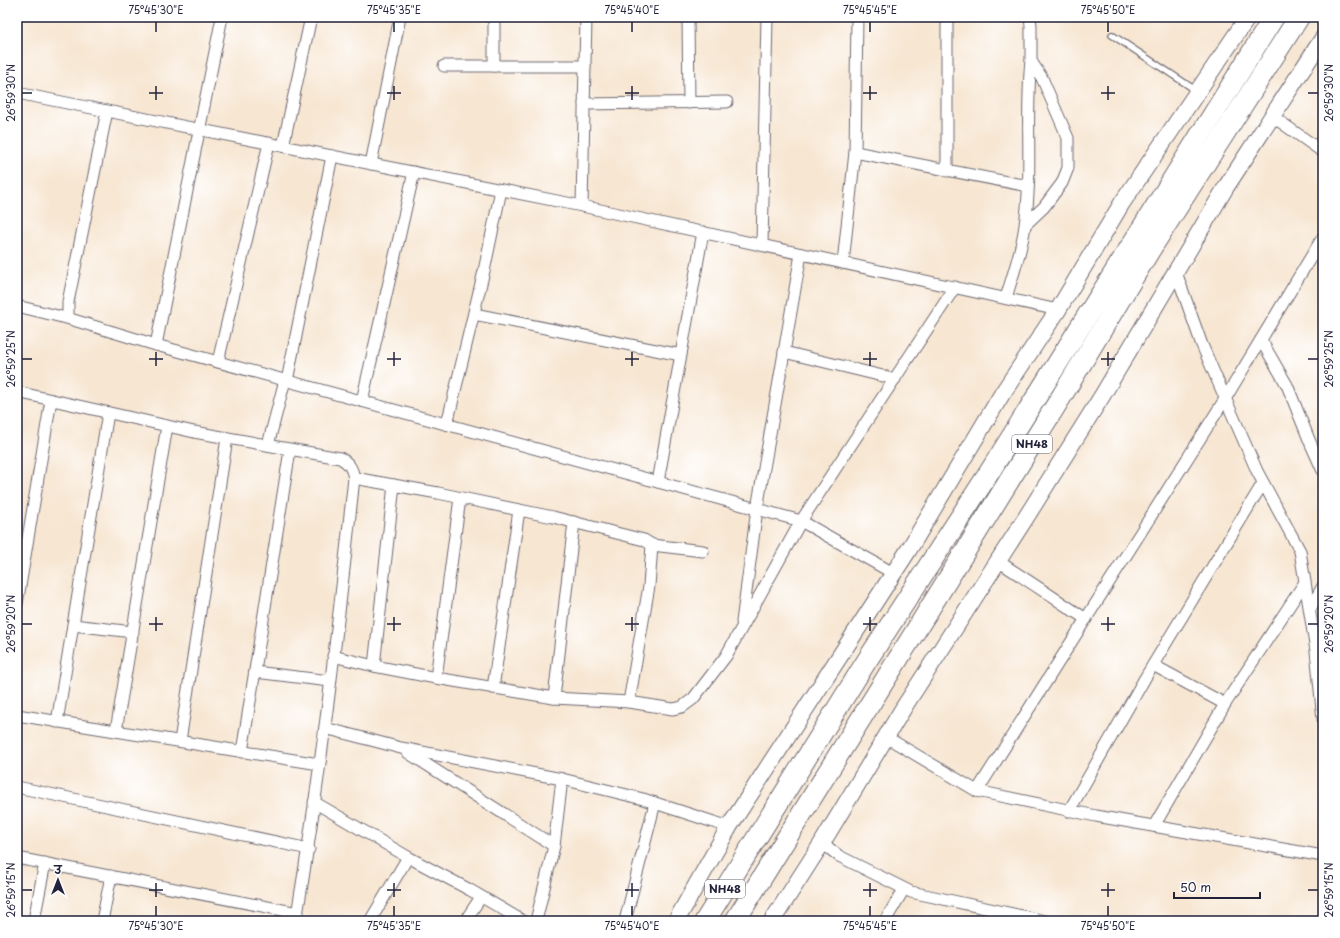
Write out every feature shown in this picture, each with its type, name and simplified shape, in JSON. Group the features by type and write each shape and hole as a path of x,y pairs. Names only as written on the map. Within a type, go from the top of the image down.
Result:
{"highway":[{"name":"NH48","path":"705,921 866,662 991,469 1274,17"},
{"name":"NH48","path":"735,921 1048,419 1150,250 1299,17"}],"main road":[{"path":"676,921 729,827 908,551 1002,394 1058,310 1122,203 1248,17"},
{"path":"772,921 822,843 904,707 1102,396 1226,187 1323,38"}],"street":[{"path":"156,345 222,17"},
{"path":"284,146 311,17"},
{"path":"371,164 400,17"},
{"path":"494,17 494,66"},
{"path":"582,206 586,17"},
{"path":"688,17 689,103"},
{"path":"762,245 767,17"},
{"path":"843,263 855,152 857,17"},
{"path":"947,17 947,170"},
{"path":"1006,298 1025,225 1028,186 1029,84 1031,61 1030,17"},
{"path":"1025,225 1044,207 1062,183 1068,168 1068,138 1042,78 1031,61"},
{"path":"444,66 585,66"},
{"path":"17,93 582,206 1058,310"},
{"path":"584,104 727,102"},
{"path":"70,319 68,315 68,302 107,111"},
{"path":"1272,116 1323,152"},
{"path":"218,362 269,143"},
{"path":"855,152 1028,186"},
{"path":"268,446 286,380 332,156"},
{"path":"362,401 414,172"},
{"path":"447,424 474,314 501,190"},
{"path":"658,482 703,232"},
{"path":"977,791 1261,340 1318,255 1323,237"},
{"path":"741,629 757,509 801,254"},
{"path":"1176,272 1202,345 1225,399 1257,470 1300,551 1316,651 1323,719"},
{"path":"333,656 374,666 436,678 554,698 629,702 672,709 682,707 693,699 726,656 802,521 955,287"},
{"path":"17,306 70,319 156,345 802,521 893,573"},
{"path":"474,314 681,355"},
{"path":"1261,340 1288,384 1310,442 1323,471"},
{"path":"784,352 894,379"},
{"path":"17,392 167,426 268,446 340,458 348,462 352,469 354,478 325,728 319,764 309,849 297,917 111,876 17,858"},
{"path":"17,604 51,400"},
{"path":"57,722 108,413"},
{"path":"116,731 167,426"},
{"path":"180,742 227,438"},
{"path":"242,752 290,450"},
{"path":"354,478 574,522 644,540 652,544 703,551"},
{"path":"1069,810 1153,665 1264,483"},
{"path":"374,666 394,485"},
{"path":"436,678 460,498"},
{"path":"493,688 519,510"},
{"path":"554,698 574,522"},
{"path":"629,702 649,586 652,544"},
{"path":"998,561 1086,619"},
{"path":"1154,826 1225,704 1305,582"},
{"path":"1310,609 1323,586"},
{"path":"73,625 133,632"},
{"path":"1153,665 1225,704"},
{"path":"255,672 330,680"},
{"path":"17,715 319,764"},
{"path":"325,728 401,748 562,779 643,799 729,827"},
{"path":"886,737 977,791 1154,826 1323,856"},
{"path":"401,748 554,846"},
{"path":"536,921 554,846 562,779"},
{"path":"17,788 309,849"},
{"path":"314,802 408,857 523,921"},
{"path":"625,921 655,803"},
{"path":"822,843 839,856 911,892 998,916 1045,921"},
{"path":"370,921 408,857"},
{"path":"35,915 45,864"},
{"path":"102,921 111,876"},
{"path":"885,921 904,888"},
{"path":"465,921 481,897"}],"lane":[{"path":"1112,35 1197,92"}]}
